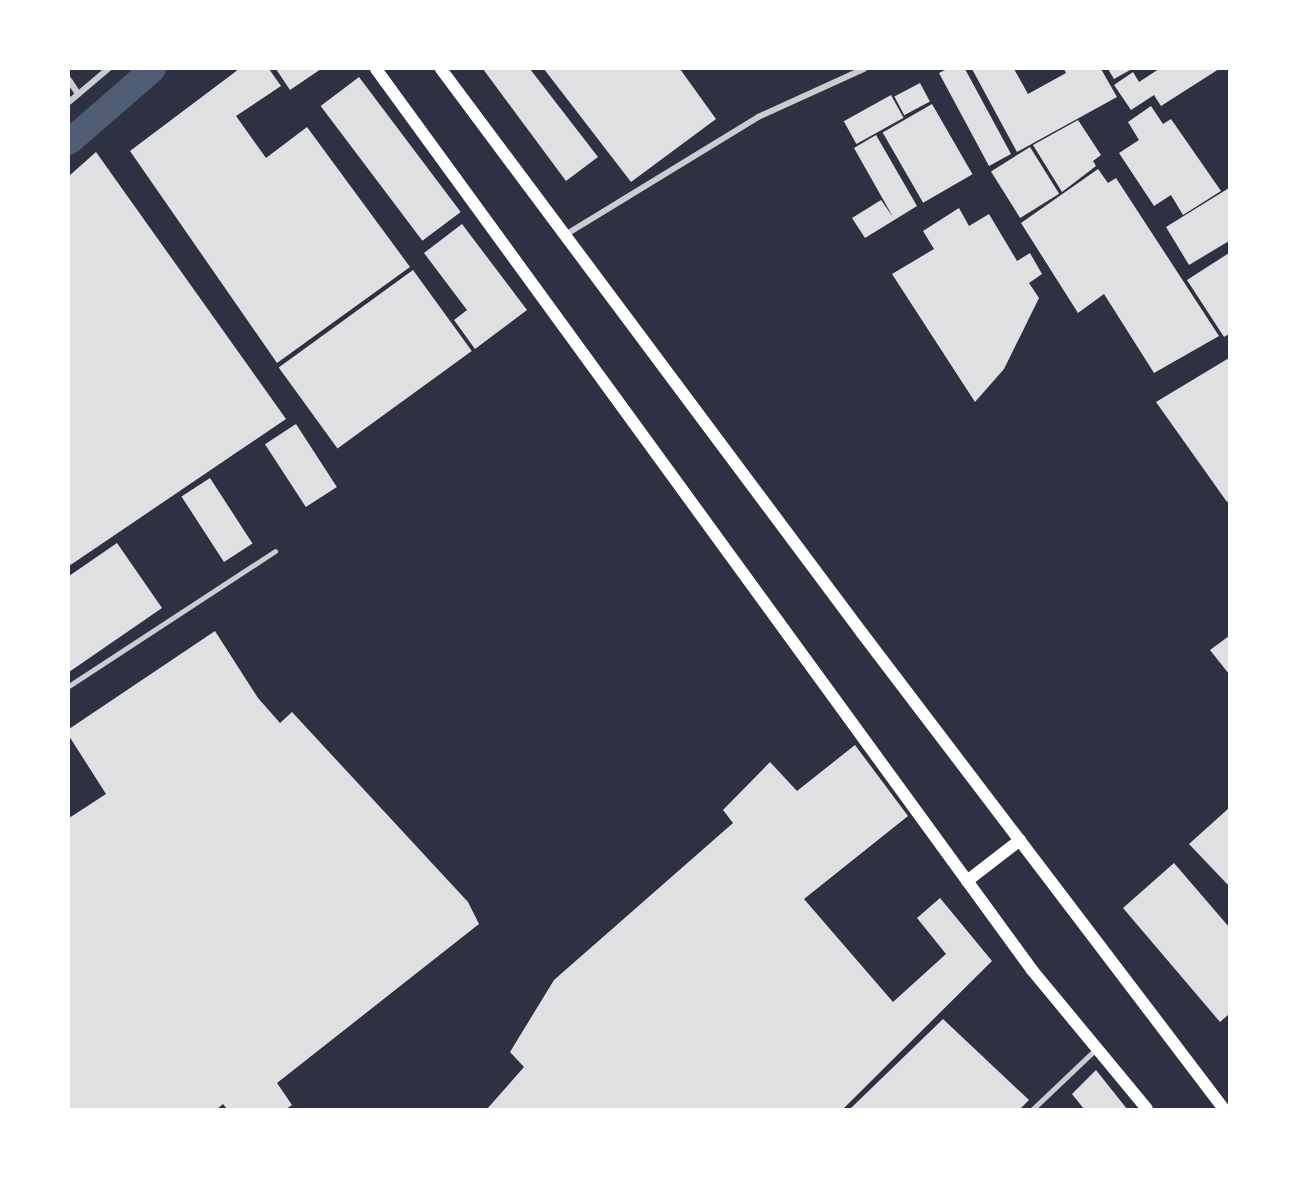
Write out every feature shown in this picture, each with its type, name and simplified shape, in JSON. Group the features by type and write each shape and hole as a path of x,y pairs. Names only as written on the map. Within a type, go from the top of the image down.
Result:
{"main road":[{"path":"376,69 1032,970 1147,1109"},
{"path":"441,69 1224,1109"},
{"path":"967,880 1020,840"}],"street":[{"path":"69,102 108,69"},
{"path":"565,235 758,117 864,69"},
{"path":"69,80 78,94"}],"lane":[{"path":"69,686 275,551"},
{"path":"1033,1109 1097,1048"}],"building":[{"path":"239,69 269,69 281,86 236,116 266,158 307,127 410,267 277,363 130,151"},
{"path":"276,69 321,69 290,90"},
{"path":"483,69 530,69 598,157 566,181"},
{"path":"544,69 680,69 716,119 631,182"},
{"path":"947,69 965,69 1011,154 989,166 939,73"},
{"path":"972,69 1014,69 1028,94 1066,73 1064,69 1101,69 1117,97 1017,152"},
{"path":"1108,69 1132,69 1114,79"},
{"path":"1159,69 1219,69 1161,106 1154,95 1131,110 1114,85 1133,72 1139,82"},
{"path":"359,77 461,212 422,241 321,106"},
{"path":"920,83 930,102 904,115 894,97"},
{"path":"891,95 904,118 856,144 844,121"},
{"path":"932,104 972,174 923,203 883,132"},
{"path":"1151,106 1163,124 1171,119 1221,191 1183,215 1171,195 1154,206 1119,153 1139,140 1128,122"},
{"path":"1078,120 1101,155 1093,161 1096,166 1062,192 1033,145"},
{"path":"876,135 917,206 865,238 852,218 881,200 893,217 854,148"},
{"path":"1030,147 1059,194 1020,218 991,171"},
{"path":"96,152 286,419 69,566 69,176"},
{"path":"1098,169 1108,183 1116,178 1219,336 1154,373 1104,294 1078,313 1021,223"},
{"path":"1229,188 1229,241 1189,265 1166,227"},
{"path":"959,208 969,226 989,214 1017,261 1030,253 1042,274 1029,283 1039,298 1004,369 975,402 892,274 934,249 923,231"},
{"path":"462,224 527,310 475,349 454,320 467,310 424,253"},
{"path":"1229,253 1229,334 1224,337 1187,280"},
{"path":"413,270 472,351 337,448 279,368"},
{"path":"1229,358 1229,501 1227,502 1156,402"},
{"path":"296,424 337,487 306,507 265,444"},
{"path":"210,478 252,543 224,562 181,497"},
{"path":"117,543 162,608 69,672 69,576"},
{"path":"215,631 258,698 280,723 292,712 468,902 479,924 277,1083 292,1105 286,1109 227,1109 223,1104 217,1109 69,1109 69,818 106,794 69,736 69,729"},
{"path":"1229,636 1229,674 1210,650"},
{"path":"855,745 908,816 804,899 893,1002 946,954 917,918 940,898 992,961 843,1109 487,1109 524,1067 510,1052 554,980 733,823 723,810 770,762 797,791"},
{"path":"1229,808 1229,886 1189,844"},
{"path":"1174,863 1229,927 1229,1014 1220,1022 1123,908"},
{"path":"943,1019 1029,1100 1020,1109 850,1109"},
{"path":"1096,1070 1127,1109 1084,1109 1072,1094"}],"waterway":[{"path":"69,142 153,69"}]}
